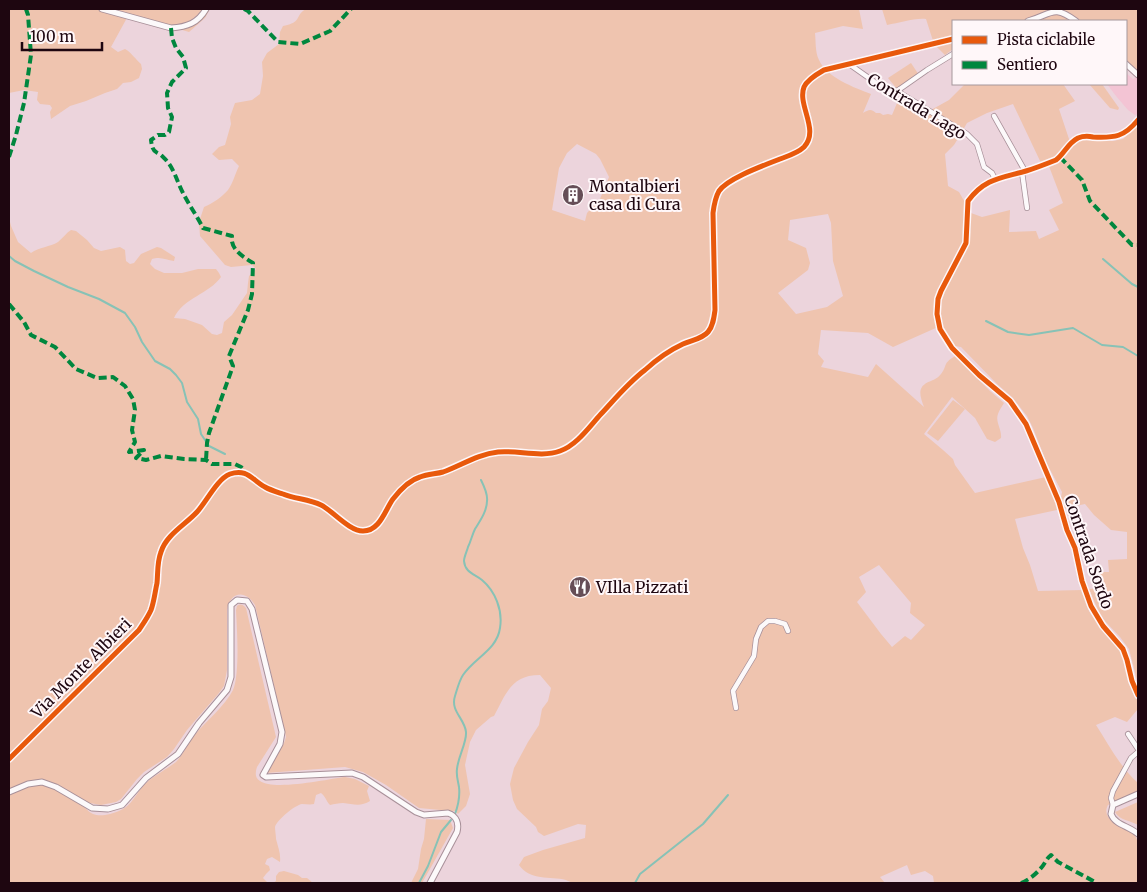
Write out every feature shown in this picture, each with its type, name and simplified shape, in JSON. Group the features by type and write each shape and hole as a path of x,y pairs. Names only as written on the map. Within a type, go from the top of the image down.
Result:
{"street":[{"path":"102,9 171,28 181,28 195,22 206,9"},
{"path":"1031,20 1056,11 1066,14 1075,20"},
{"name":"Via Monte Albieri","path":"9,759 139,630 151,609 157,583 161,550 168,539 196,513 224,478 240,472 248,474 264,486 285,495 318,503 354,529 366,531 373,529 379,522 393,498 410,481 419,477 442,472 484,454 500,451 548,453 568,447 580,437 629,383 641,373 670,351 700,338 710,330 715,310 714,201 723,186 730,181 794,153 806,145 810,132 802,96 804,86 824,70 952,39"},
{"path":"897,91 952,55"},
{"name":"Contrada Lago","path":"849,64 876,83 897,91 973,139 977,144 984,167 995,179"},
{"path":"1127,65 1138,75"},
{"path":"994,116 1023,172 1027,208"},
{"path":"995,179 1023,172 1050,162 1060,157 1072,142 1078,138 1087,136 1115,137 1123,134 1138,120"},
{"name":"Contrada Sordo","path":"995,179 980,188 968,201 966,243 938,299 937,314 940,328 952,348 1010,402 1026,424 1059,502 1066,530 1075,548 1082,581 1091,606 1103,626 1123,649 1138,695"},
{"path":"9,792 28,784 42,782 56,787 92,808 108,810 122,805 146,778 178,754 199,723 227,690 231,676 231,605 237,600 247,601 252,609 282,732 280,744 263,775 266,777 282,777 352,773 363,777 416,812 424,815 452,814 457,820 458,832 430,883"},
{"path":"736,708 733,691 754,656 756,639 761,627 768,621 775,621 785,624 788,631"},
{"path":"1128,734 1138,750 1131,758 1113,791 1111,814 1114,821 1138,834"},
{"path":"1113,805 1138,794"}],"shaded area":[{"path":"9,9 210,9 205,18 189,32 128,16 111,47 118,52 125,49 141,64 142,69 139,78 123,83 117,89 70,106 51,119 50,112 52,108 50,105 40,104 37,100 38,92 24,90 9,93"},
{"path":"306,9 859,9 863,29 843,26 815,33 817,54 823,66 834,77 871,94 863,113 871,110 883,115 892,115 900,96 962,132 954,145 945,154 948,186 959,192 971,213 982,217 1010,210 1009,232 1036,231 1039,239 1059,230 1049,210 1063,203 1047,161 1041,163 1013,104 987,113 967,123 963,130 931,110 949,100 964,85 1064,85 1075,101 1059,109 1070,142 1123,139 1138,125 1138,684 1129,649 1103,619 1089,589 1100,588 1099,572 1109,572 1108,560 1127,559 1127,532 1111,530 1085,504 1015,519 1038,591 1083,590 1089,611 1101,629 1119,645 1131,687 1138,700 1138,709 1127,722 1115,717 1096,725 1120,763 1138,783 1138,792 1108,805 1106,810 1107,815 1114,823 1134,833 1138,842 1138,883 934,883 933,876 925,871 911,875 907,865 880,877 885,883 573,883 566,880 534,876 519,865 524,857 585,838 586,825 578,824 544,836 517,809 513,800 510,784 514,768 539,725 542,709 548,701 551,688 540,675 522,678 516,682 506,693 494,716 476,730 470,742 465,765 470,794 466,806 458,814 455,811 419,808 386,785 363,772 345,767 266,773 286,737 255,605 247,596 238,595 231,599 227,610 227,670 224,686 219,693 187,730 167,757 144,772 121,799 101,805 79,801 89,812 96,815 106,815 119,811 131,803 149,781 176,762 193,737 220,708 233,690 237,673 236,610 237,606 243,605 246,608 276,737 257,767 256,777 267,784 277,785 301,784 345,777 355,779 369,786 367,791 370,801 360,805 343,803 330,805 321,793 316,795 314,804 299,805 287,813 275,827 280,862 272,857 267,859 265,864 269,866 270,870 263,878 270,883 9,883 9,218 18,242 31,253 58,242 71,230 76,231 94,248 101,251 120,247 125,250 126,261 130,264 134,263 141,254 157,247 175,257 174,261 161,258 152,259 150,264 155,269 164,273 216,269 221,277 216,283 183,306 174,318 185,319 202,325 212,334 222,333 224,322 232,315 247,293 249,276 256,269 252,265 231,267 225,265 200,236 199,222 204,207 217,200 228,190 239,166 232,159 219,160 212,154 219,147 225,145 231,124 230,117 235,103 252,100 260,94 263,76 262,62 267,53 279,44 280,32 283,26 296,21","holes":["577,144 596,154 609,177 600,199 587,213 585,221 552,210 559,168 567,153","828,214 831,223 833,261 843,296 827,307 796,314 778,293 808,270 810,263 806,248 788,240 790,220","938,327 948,345 961,347 1012,397 1027,416 1047,464 1062,492 1059,508 1046,477 975,493 955,465 953,459 924,434 952,397 975,418 987,439 995,442 1001,438 997,417 1004,403 955,356 947,363 939,376 926,383 921,389 924,407 876,364 868,377 821,367 824,361 818,354 821,330 868,333 893,347","879,565 911,603 910,613 925,625 911,640 905,636 892,647 857,602 866,592 859,577"]},
{"path":"882,9 1138,9 1138,73 1127,63 1127,20 1078,20 1071,15 1067,20 952,20 952,50 945,55 934,44 926,19 887,25"},
{"path":"911,63 919,75 897,89 888,78"},
{"path":"1127,74 1133,79 1138,76 1138,114 1135,115 1128,110 1108,85 1127,85"},
{"path":"1090,85 1103,85 1119,108 1118,110 1110,108"},
{"path":"953,400 965,409 938,441 927,433"},
{"path":"1138,802 1138,825 1122,819 1115,812"},
{"path":"426,819 450,820 453,828 422,883 411,883 418,869"},
{"path":"284,871 307,878 313,883 273,883 276,881 276,876 279,872"}],"waterway":[{"path":"9,256 34,271 99,299 125,313 155,361 170,369 182,383 187,402 198,419 201,434 209,446 225,454"},
{"path":"1103,259 1138,287"},
{"path":"986,321 1008,332 1029,335 1073,328 1102,345 1123,347 1138,356"},
{"path":"455,814 459,794 457,769 466,732 454,706 455,696 463,675 490,648 498,636 501,621 497,601 491,590 487,584 468,571 464,561 474,531 487,505 486,493 481,480"},
{"path":"635,883 640,874 703,824 728,795"},
{"path":"419,883 428,866 441,832 451,820"}],"marked path":[{"path":"9,157 24,103 31,55 26,9"},
{"path":"244,9 278,42 300,44 330,31 351,9"},
{"path":"171,28 172,38 176,48 183,57 186,68 172,82 167,93 168,108 172,117 169,132 165,135 158,135 151,140 153,148 170,166 203,228 232,236 235,248 241,255 253,263 252,294 248,310 229,356 233,366 209,433 206,460"},
{"path":"1060,157 1082,180 1090,201 1132,245 1138,245"},
{"path":"9,304 24,322 31,335 55,347 76,369 97,378 113,377 125,386 133,399 135,410 132,430 135,442 129,452 144,450 136,458 146,460 161,456 206,460 212,464 235,464 245,471"},
{"path":"1021,883 1030,879 1051,855 1058,862 1097,883"}],"cycle path":[{"path":"9,759 139,630 152,607 163,546 171,535 197,512 221,480 230,474 245,474 271,490 321,505 352,528 363,531 374,528 396,496 416,478 443,472 491,453 545,454 560,451 572,445 622,391 649,366 673,349 703,336 710,330 715,310 713,213 717,196 719,191 730,181 756,168 793,154 804,147 810,133 803,102 804,87 807,82 824,70 952,39"},
{"path":"1138,120 1128,130 1113,137 1085,136 1078,138 1056,160 1030,170 994,180 974,193 968,201 966,243 941,291 938,299 937,314 940,329 952,348 979,375 1010,401 1026,424 1059,502 1067,530 1075,548 1082,581 1091,606 1103,626 1123,649 1138,695"}],"place":[{"name":"Montalbieri casa di Cura","path":"573,195"},
{"name":"VIlla Pizzati","path":"580,587"}]}
